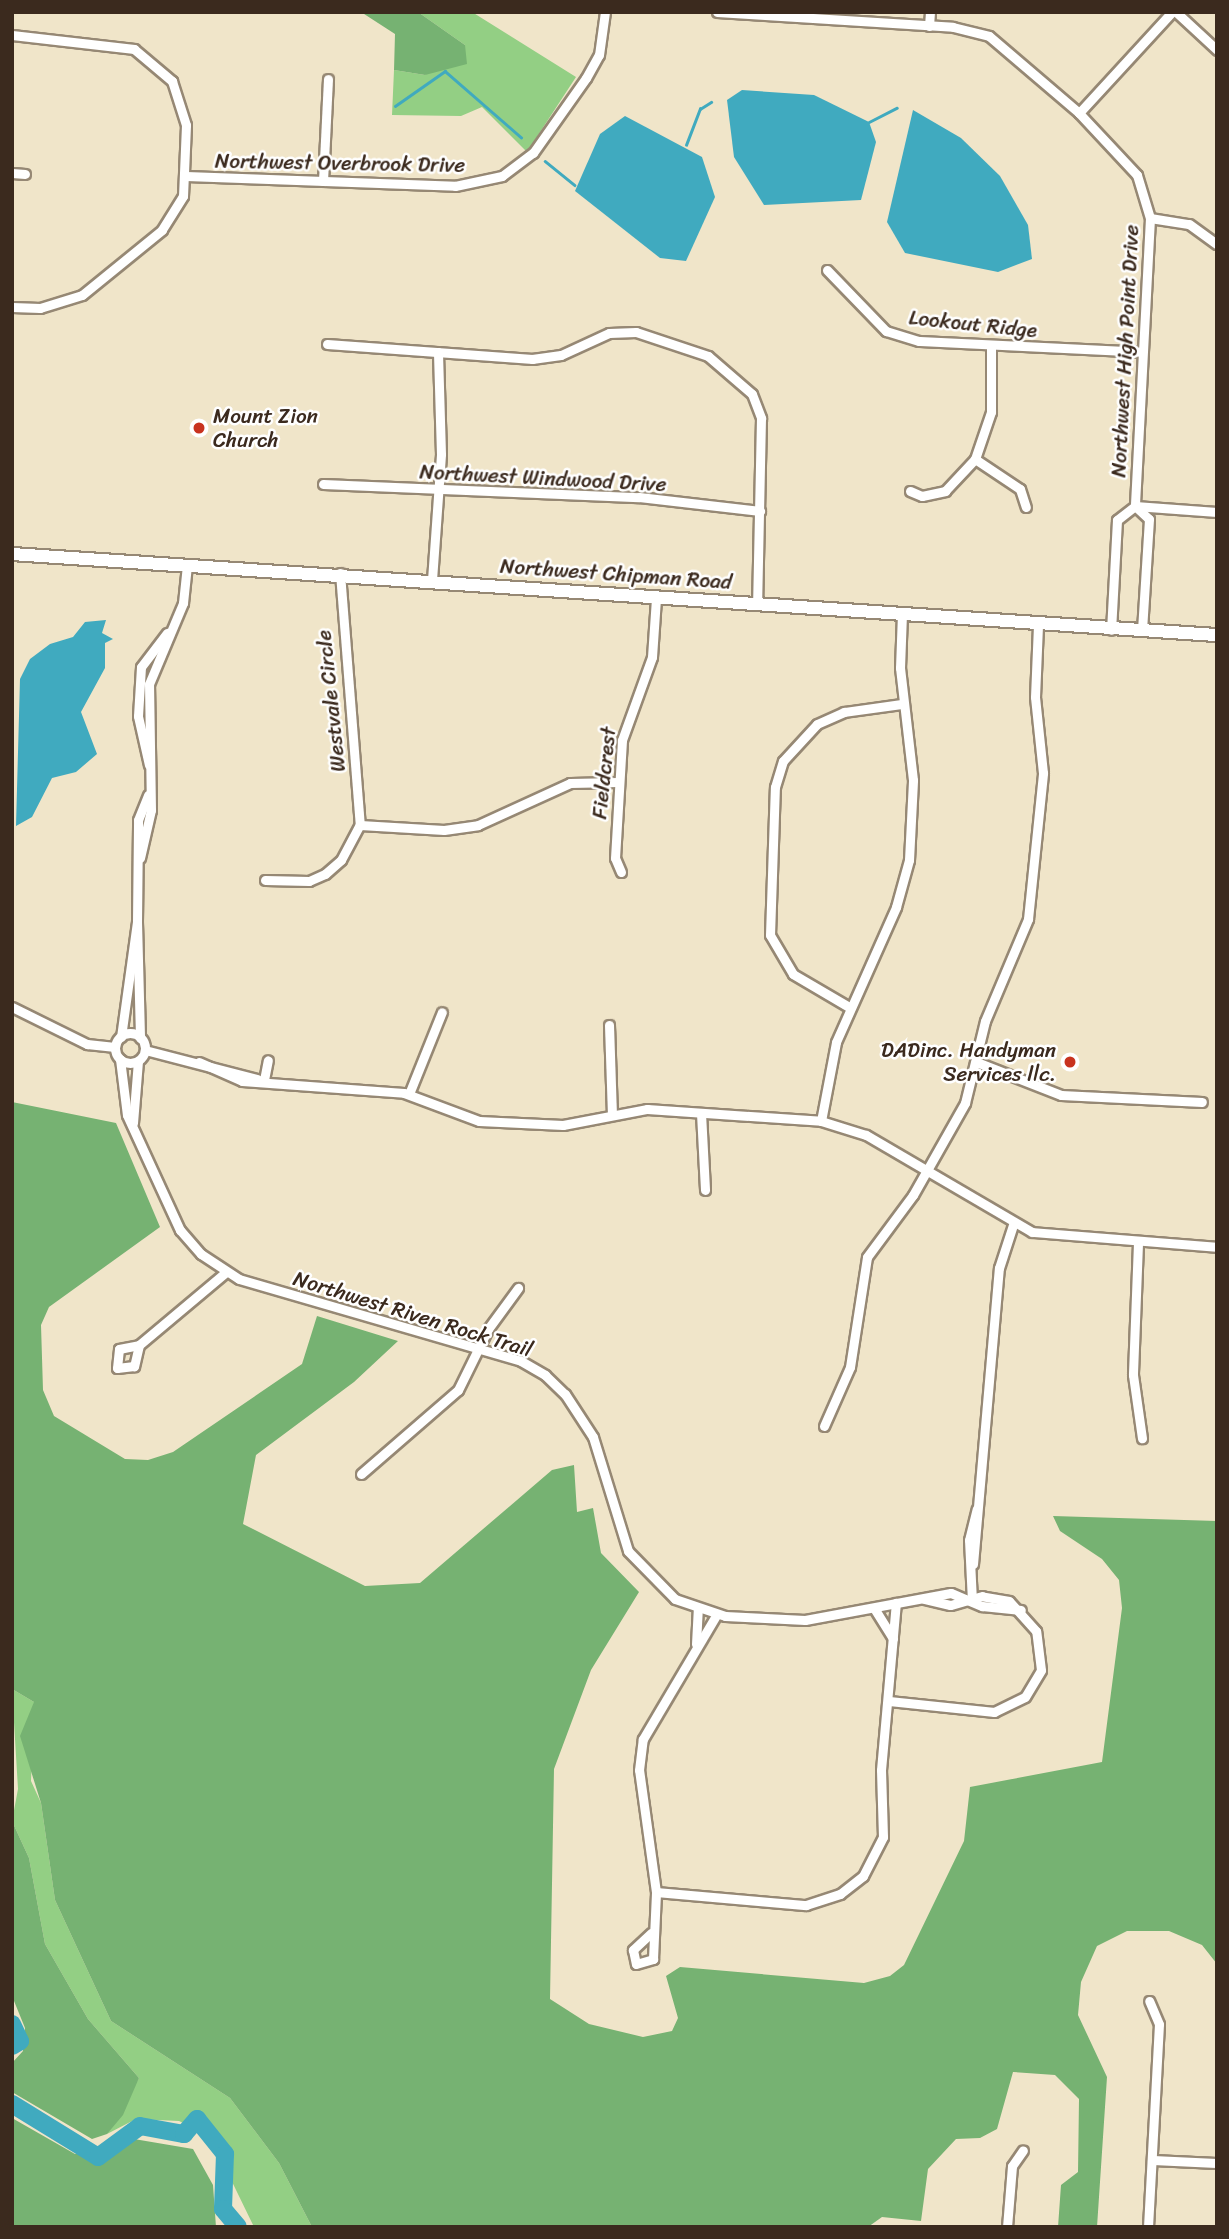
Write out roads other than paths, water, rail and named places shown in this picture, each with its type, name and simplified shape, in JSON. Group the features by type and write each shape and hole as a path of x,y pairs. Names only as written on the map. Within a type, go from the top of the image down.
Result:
{"main road":[{"name":"Northwest Chipman Road","path":"12,554 340,573 656,598 1217,635"}],"street":[{"name":"Northwest Overbrook Drive","path":"186,176 455,186 483,183 517,168 593,67 606,12"},
{"name":"Northwest High Point Drive","path":"716,12 929,26 1001,42 1079,113 1137,175 1150,218 1135,506 1117,520 1111,630"},
{"path":"929,26 930,12"},
{"path":"1079,113 1174,12 1217,50"},
{"path":"12,35 104,42 155,62 183,101 186,176 179,205 162,230 82,295 40,308 12,307"},
{"path":"323,181 328,79"},
{"path":"12,173 25,174"},
{"path":"1150,218 1189,224 1217,244"},
{"name":"Lookout Ridge","path":"828,270 886,331 992,347 1142,352"},
{"path":"327,344 532,359 561,355 609,333 636,332 708,356 752,394 761,418 757,604"},
{"path":"910,491 922,496 945,491 975,459 991,412 992,347"},
{"path":"432,580 436,489 441,454 438,352"},
{"path":"975,459 1020,489 1026,507"},
{"name":"Northwest Windwood Drive","path":"323,484 639,496 760,511"},
{"path":"1135,506 1217,512"},
{"name":"Northwest High Point Drive","path":"1135,506 1149,519 1142,631"},
{"path":"12,1007 87,1044 115,1047 121,1037 137,922 141,858 138,820 148,794 150,768 138,716 139,679 146,654 169,632 183,603 187,565"},
{"name":"Westvale Circle","path":"340,573 360,825"},
{"name":"Fieldcrest","path":"621,872 615,858 618,782 625,722 652,657 656,598"},
{"path":"821,1121 849,1007 906,875 913,780 902,704 902,614"},
{"path":"824,1426 850,1367 867,1257 926,1170 979,1063 985,1021 1021,943 1034,893 1044,773 1035,697 1038,625"},
{"path":"849,1007 793,974 770,935 775,787 783,761 817,724 844,712 902,704"},
{"path":"265,880 309,881 325,874 341,860 360,825 444,830 478,825 570,783 618,782"},
{"path":"137,922 141,1038 145,1050 199,1062 218,1076 408,1094 486,1122 563,1125 612,1114 701,1113 821,1121 866,1135 1013,1225 1054,1238 1217,1247"},
{"path":"408,1094 442,1012"},
{"path":"609,1025 612,1114"},
{"path":"121,1037 141,1038"},
{"name":"Northwest Riven Rock Trail","path":"115,1047 120,1059 124,1105 180,1230 226,1272 521,1361 565,1394 593,1437 628,1550 660,1588 698,1610 717,1614 825,1620 951,1593 972,1601"},
{"name":"Northwest Riven Rock Trail","path":"133,1123 138,1061 145,1050"},
{"path":"120,1059 138,1061"},
{"path":"260,1080 268,1060"},
{"path":"979,1063 1060,1095 1202,1102"},
{"path":"701,1113 705,1190"},
{"path":"889,1701 982,1712 1017,1703 1037,1680 1042,1659 1036,1631 1021,1610 993,1597 972,1601 999,1268 1013,1225"},
{"path":"1138,1243 1133,1375 1142,1438"},
{"path":"139,1345 226,1272"},
{"path":"361,1474 451,1399 518,1288"},
{"path":"656,1892 806,1905 851,1887 883,1837 881,1770 896,1603"},
{"path":"874,1608 893,1638"},
{"path":"695,1649 698,1610"},
{"path":"651,1933 656,1892 640,1755 652,1718 717,1614"},
{"path":"1148,2227 1159,2024 1149,2001"},
{"path":"1007,2227 1012,2166 1023,2150"},
{"path":"1152,2160 1217,2163"}],"water":[{"path":"742,90 814,95 869,122 876,142 861,200 764,205 734,157 727,100"},
{"path":"913,110 961,138 1000,176 1028,225 1032,259 998,272 905,253 887,222"},
{"path":"625,116 702,157 715,197 686,261 660,258 575,191 600,134"},
{"path":"106,620 102,633 113,639 105,643 105,668 81,712 97,754 76,772 52,778 32,817 16,826 20,679 30,659 50,644 73,637 85,622"}],"waterway":[{"path":"395,106 445,71 521,137"},
{"path":"686,145 700,109 711,102"},
{"path":"869,122 897,108"},
{"path":"545,161 575,185"},
{"path":"12,2024 20,2041 12,2046"},
{"path":"12,2104 98,2157 140,2126 184,2134 197,2119 225,2154 223,2209 238,2227"}],"place":[{"name":"Mount Zion Church","path":"199,428"},
{"name":"DADinc. Handyman Services llc.","path":"1070,1062"}]}
